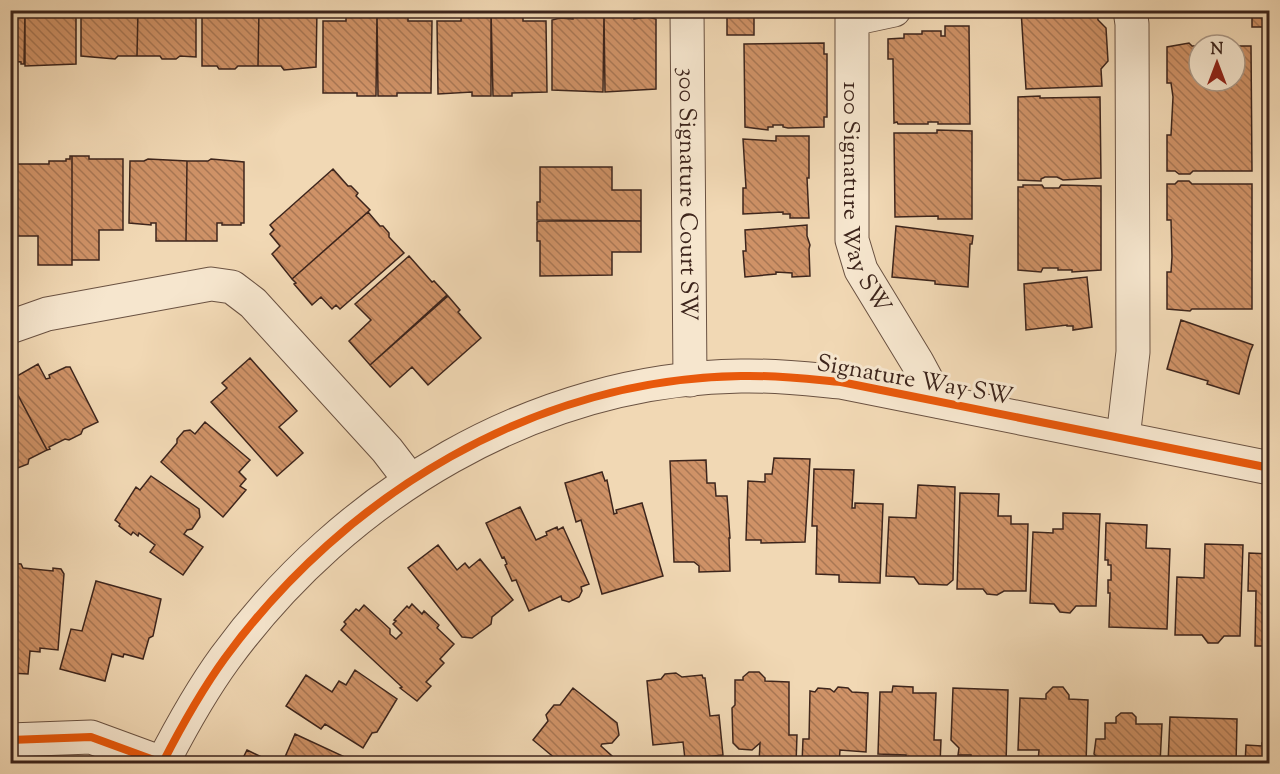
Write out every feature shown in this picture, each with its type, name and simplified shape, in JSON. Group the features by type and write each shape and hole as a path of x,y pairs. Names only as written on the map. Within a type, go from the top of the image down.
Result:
{"street":[{"name":"300 Signature Court SW","path":"687,10 690,380"},
{"name":"100 Signature Way SW","path":"894,10 852,19 852,240 861,270 938,401"},
{"path":"1123,438 1133,352 1132,24 1130,10"},
{"path":"10,327 58,312 211,284 232,287 261,312 387,450 410,480"},
{"name":"Signature Way SW","path":"162,763 202,691 226,657 264,609 330,543 410,480 493,434 589,399 639,387 740,376 791,377 841,382 1269,468"},
{"path":"10,740 91,737 162,763"}],"building":[{"path":"10,10 25,10 24,64 10,61"},
{"path":"25,10 76,10 76,64 25,66"},
{"path":"81,10 138,10 137,56 118,56 115,59 81,56"},
{"path":"138,10 196,10 196,57 180,56 176,59 162,59 160,56 137,56"},
{"path":"202,10 259,10 258,66 219,69 217,66 202,66"},
{"path":"259,10 317,10 316,67 284,70 281,66 258,66"},
{"path":"346,10 377,10 376,96 357,96 357,93 323,93 323,21 346,21"},
{"path":"377,10 408,10 408,21 432,21 431,93 397,93 397,96 378,96"},
{"path":"461,10 491,10 491,96 472,96 472,92 438,94 437,21 461,21"},
{"path":"491,10 523,10 523,21 546,21 547,92 493,96"},
{"path":"573,10 604,10 603,92 552,90 552,20 573,19"},
{"path":"604,10 634,10 634,19 648,17 656,19 656,89 605,92"},
{"path":"727,10 754,10 754,35 727,35"},
{"path":"1021,10 1097,10 1098,20 1106,28 1108,61 1101,69 1102,86 1026,89"},
{"path":"1252,10 1270,10 1270,27 1252,27"},
{"path":"945,26 969,26 970,124 894,123 893,59 888,59 888,39 904,38 904,34 922,34 922,31 941,31 941,36 945,36"},
{"path":"824,43 824,54 827,54 827,117 824,117 824,127 788,128 783,125 773,125 773,127 768,127 768,130 745,127 744,44"},
{"path":"1187,43 1187,93 1247,93 1247,46 1251,46 1252,171 1193,171 1190,174 1179,174 1175,171 1167,171 1167,135 1171,135 1173,97 1171,83 1167,83 1167,47"},
{"path":"1040,96 1040,98 1100,97 1101,178 1063,180 1057,177 1045,177 1041,181 1018,180 1018,97"},
{"path":"937,130 972,131 972,219 938,219 938,216 895,217 894,133 937,133"},
{"path":"776,136 809,136 809,178 807,178 809,218 790,218 790,214 783,214 783,212 743,214 743,188 746,188 743,139 776,141"},
{"path":"72,156 72,265 38,265 38,236 14,236 15,164 49,164 49,161 66,161 70,159"},
{"path":"72,156 89,156 89,159 123,159 123,230 99,230 99,260 72,260"},
{"path":"148,159 187,161 186,241 156,241 156,223 151,223 151,225 129,223 130,161"},
{"path":"211,159 244,162 244,223 222,225 222,223 217,223 217,241 186,241 187,161"},
{"path":"540,167 612,167 612,190 641,190 641,221 537,220 537,202 540,202"},
{"path":"333,169 348,186 358,193 356,196 370,210 292,279 272,254 280,246 270,234 274,230 270,225"},
{"path":"1178,181 1189,181 1192,184 1252,184 1252,309 1192,309 1190,311 1167,309 1167,272 1171,272 1172,257 1171,220 1167,220 1167,184 1175,184"},
{"path":"1023,185 1042,185 1044,188 1059,188 1061,185 1101,186 1101,270 1072,272 1072,270 1058,270 1058,268 1043,268 1041,272 1018,270 1018,187 1023,187"},
{"path":"368,212 380,226 383,226 389,233 389,237 404,253 340,309 336,305 332,309 321,297 312,305 292,279"},
{"path":"641,221 641,252 612,252 612,275 540,276 540,241 537,241 537,222"},
{"path":"807,225 810,245 810,276 792,277 792,273 776,272 776,274 745,277 743,251 746,251 745,230"},
{"path":"896,226 973,236 972,244 970,244 968,287 892,277"},
{"path":"409,256 447,295 370,365 349,341 371,320 355,304"},
{"path":"1087,277 1092,327 1073,330 1073,326 1067,325 1026,330 1024,284"},
{"path":"448,296 460,310 458,312 481,338 428,385 412,367 390,387 370,365"},
{"path":"1181,320 1253,345 1239,394 1207,384 1208,381 1167,369"},
{"path":"250,358 297,411 279,427 303,453 277,476 211,402 227,388 222,383"},
{"path":"38,364 46,379 50,378 49,375 70,367 98,422 83,429 81,434 69,440 65,439 47,450 10,380"},
{"path":"10,380 47,450 29,459 28,464 15,469 10,469"},
{"path":"205,422 250,460 239,472 246,479 240,486 246,490 223,517 161,462 184,431 190,430 195,434"},
{"path":"774,458 810,459 805,542 761,543 761,540 746,540 748,481 765,482 765,474 772,474"},
{"path":"706,460 707,483 715,483 716,496 727,496 730,571 699,572 699,566 694,562 674,562 670,461"},
{"path":"814,469 854,470 852,508 855,508 855,503 883,504 880,583 839,582 839,575 816,574 817,526 812,526"},
{"path":"602,472 605,481 607,480 614,514 617,513 616,510 642,503 663,576 602,594 581,520 576,522 565,483"},
{"path":"151,476 199,509 200,517 192,529 187,530 184,534 203,547 183,575 150,552 155,545 139,533 138,536 133,532 131,535 115,520 136,487 140,490"},
{"path":"918,485 955,487 953,580 947,585 919,584 914,577 886,576 889,517 916,518"},
{"path":"960,493 999,494 998,516 1011,516 1011,524 1028,524 1026,591 1004,591 997,595 987,594 983,589 957,589"},
{"path":"520,507 536,540 547,535 546,532 563,527 589,584 581,587 579,597 569,602 562,600 561,596 529,611 516,580 512,581 504,557 502,558 486,523"},
{"path":"1063,513 1100,514 1096,606 1076,606 1070,613 1060,612 1054,604 1030,603 1033,532 1053,533 1053,529 1063,529"},
{"path":"1106,523 1147,525 1146,548 1170,549 1167,629 1109,627 1108,580 1111,580 1111,565 1108,565 1108,560 1105,560"},
{"path":"1205,544 1243,545 1240,636 1224,636 1218,643 1208,643 1202,635 1175,635 1177,577 1204,578"},
{"path":"438,545 457,570 465,563 469,568 480,559 513,600 492,617 491,624 472,638 462,637 408,568"},
{"path":"1249,553 1270,554 1270,646 1255,646 1256,591 1248,591"},
{"path":"10,563 21,564 23,568 53,571 53,568 61,569 64,574 58,650 40,648 40,652 30,651 28,674 10,673"},
{"path":"96,581 161,599 153,636 149,638 143,659 124,654 123,657 112,654 105,681 60,669 71,629 82,631"},
{"path":"412,604 422,614 424,611 439,625 437,628 454,644 440,659 444,663 426,682 431,686 417,701 400,688 402,687 341,630 346,624 344,622 356,609 359,611 364,605 390,629 390,634 396,639 402,633 393,624 396,621 394,620 407,606 409,608"},
{"path":"355,670 397,699 377,732 372,733 363,748 325,724 321,729 286,706 306,675 332,692 339,681 346,685"},
{"path":"749,672 759,672 765,681 789,682 789,735 797,735 796,764 759,764 760,743 752,750 739,749 733,743 732,708 735,705 735,680 743,680"},
{"path":"676,673 682,677 702,675 705,678 710,716 719,715 723,755 685,759 683,742 653,745 647,681 661,679 665,674"},
{"path":"893,686 913,687 913,693 936,693 934,740 941,740 940,764 906,764 906,755 878,754 880,692 892,692"},
{"path":"838,687 848,688 852,692 868,693 866,752 840,750 839,764 802,764 803,739 809,739 810,691 815,692 818,688 830,689 834,692"},
{"path":"1053,687 1063,687 1069,699 1088,700 1086,764 1047,764 1047,762 1038,762 1039,750 1018,750 1020,698 1046,699 1046,694"},
{"path":"573,688 617,723 619,735 612,743 601,746 621,764 562,764 533,740 548,721 546,715 554,705 560,705"},
{"path":"953,688 1008,690 1006,764 971,764 971,755 958,755 959,748 951,740"},
{"path":"1121,713 1132,713 1136,717 1136,724 1162,724 1160,764 1096,764 1094,754 1096,739 1105,739 1105,723 1116,723 1116,717"},
{"path":"1170,717 1237,719 1236,764 1168,764"},
{"path":"295,734 347,758 344,764 286,764 289,758 285,757"},
{"path":"1262,743 1270,743 1270,764 1245,764 1246,745 1262,746"},
{"path":"247,750 276,764 240,764"}],"cycle path":[{"path":"162,764 192,709 225,658 273,599 327,545 387,497 451,457 519,423 590,398 665,382 741,376 841,382 1270,468"},
{"path":"10,740 91,737 162,763"}]}
